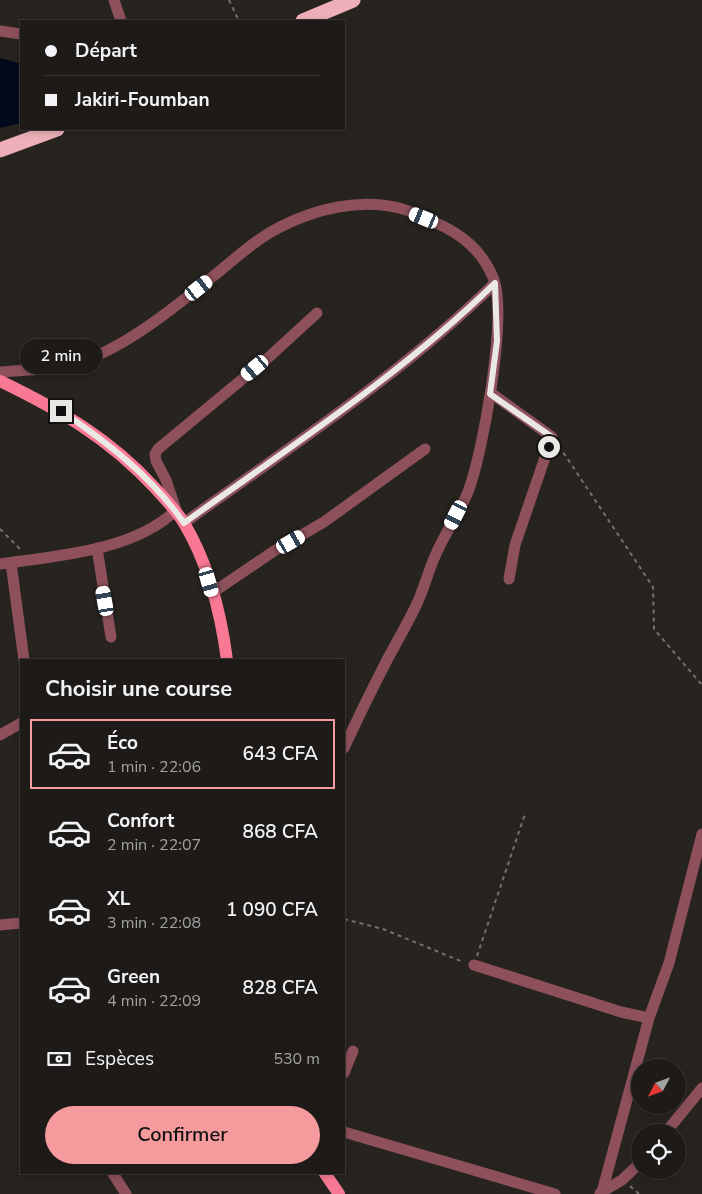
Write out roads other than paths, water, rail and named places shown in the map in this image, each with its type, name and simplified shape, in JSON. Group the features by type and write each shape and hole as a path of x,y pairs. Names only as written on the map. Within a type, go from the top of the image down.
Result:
{"highway":[{"path":"305,20 353,0"},
{"path":"0,150 54,130"}],"main road":[{"path":"0,381 61,411 84,426 140,471 176,510 198,550 212,592 227,659"},
{"path":"325,1174 339,1194"}],"street":[{"path":"114,0 121,20"},
{"path":"0,32 20,34"},
{"path":"0,372 62,366 87,359 147,326 199,288 243,251 278,227 315,212 343,206 376,205 400,208 445,227 466,239 484,259 495,283 497,341 490,394 468,491 436,555 418,601 371,690 345,746"},
{"path":"184,523 367,390 454,323 495,283"},
{"path":"24,659 5,564 96,548 139,536 166,520 176,510 166,480 156,461 155,454 158,449 269,357 317,313"},
{"path":"490,394 552,437 515,545 509,579"},
{"path":"212,592 324,522 425,449"},
{"path":"96,548 111,637"},
{"path":"0,735 20,724"},
{"path":"600,1193 649,1018 669,963 702,834"},
{"path":"0,925 20,923"},
{"path":"474,965 622,1012 649,1018"},
{"path":"345,1071 353,1051"},
{"path":"673,1124 702,1088"},
{"path":"345,1132 555,1194"},
{"path":"600,1193 622,1180 631,1172"},
{"path":"113,1174 126,1194"}],"water":[{"path":"0,58 20,64 20,123 0,128"}]}
